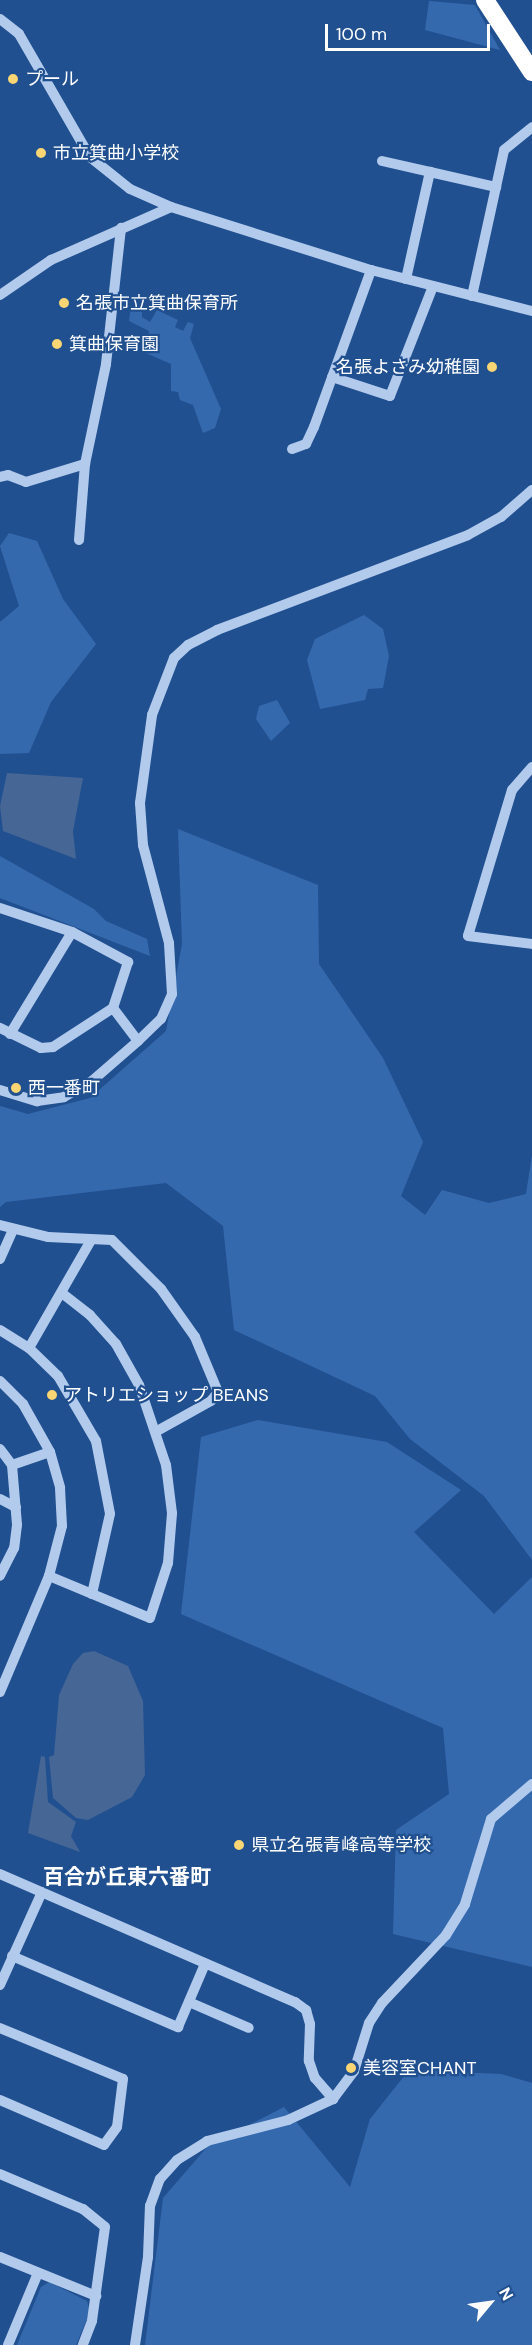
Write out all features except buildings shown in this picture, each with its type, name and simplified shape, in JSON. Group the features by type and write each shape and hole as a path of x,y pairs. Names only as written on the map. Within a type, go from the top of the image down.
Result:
{"highway":[{"path":"485,0 532,72"}],"street":[{"path":"0,19 19,34 90,157 130,189 171,207 371,270 532,311"},
{"path":"472,296 507,145 532,127"},
{"path":"382,161 496,187"},
{"path":"406,279 430,172"},
{"path":"0,295 51,260 171,207"},
{"path":"79,540 85,464 106,364 121,228"},
{"path":"292,449 306,444 371,270"},
{"path":"332,377 390,396 433,286"},
{"path":"0,477 8,475 26,482 85,464"},
{"path":"0,1090 37,1101 64,1097 92,1081 138,1041 161,1019 172,994 172,960 142,846 140,803 152,715 174,658 188,645 217,630 468,536 501,517 532,489"},
{"path":"532,767 512,790 468,936 532,944"},
{"path":"0,1028 40,1048 53,1047 113,1008 128,962 72,932 1,910"},
{"path":"10,1034 72,932"},
{"path":"113,1008 138,1041"},
{"path":"0,1225 13,1230 91,1240 111,1240 161,1289 195,1337 218,1392 211,1401 157,1431"},
{"path":"0,1259 13,1230"},
{"path":"29,1348 91,1240"},
{"path":"49,1576 150,1618 161,1592 168,1563 172,1514 166,1464 157,1431 139,1386 116,1344 90,1315 62,1293"},
{"path":"0,1330 29,1348 58,1376 96,1441 110,1514 92,1594"},
{"path":"0,1381 23,1404 50,1452 60,1488 62,1526 49,1576 0,1692"},
{"path":"0,1449 12,1465 16,1507 14,1548 1,1573"},
{"path":"12,1465 50,1452"},
{"path":"0,1499 16,1507"},
{"path":"135,2345 148,2258 150,2206 160,2179 177,2160 207,2141 288,2120 333,2099 354,2072 369,2023 382,2003 446,1935 465,1904 491,1819 532,1784"},
{"path":"0,1874 306,2010 310,2024 309,2061 315,2078 333,2099"},
{"path":"0,1985 42,1892"},
{"path":"12,1956 178,2026 205,1964"},
{"path":"189,2002 249,2028"},
{"path":"0,2028 123,2079 117,2127 104,2145 0,2100"},
{"path":"0,2174 83,2209 105,2227 92,2321 83,2345"},
{"path":"0,2257 96,2296"},
{"path":"8,2345 38,2273"}],"shaded area":[{"path":"429,1 475,5 500,50 425,30"},
{"path":"131,306 142,306 142,317 150,322 157,310 178,320 175,327 183,331 188,322 194,324 190,338 221,409 215,428 203,433 193,405 180,400 178,392 171,391 171,364 146,353 149,331 129,321"},
{"path":"9,533 37,541 63,599 96,644 51,702 29,753 0,754 0,622 19,606 0,546"},
{"path":"364,615 383,629 389,656 383,688 368,689 365,700 320,709 307,660 315,639"},
{"path":"277,700 290,723 271,741 256,719 259,706"},
{"path":"7,773 83,778 73,831 76,859 3,831 0,806"},
{"path":"178,829 318,885 319,964 383,1058 423,1142 401,1196 425,1215 442,1190 489,1203 526,1194 532,1155 532,1560 484,1496 410,1439 375,1396 234,1330 223,1226 166,1183 6,1202 0,1207 0,1106 28,1114 90,1098 166,1031 182,944"},
{"path":"0,856 94,909 106,921 147,939 150,956 0,898"},
{"path":"258,1420 387,1442 461,1490 414,1532 494,1614 532,1577 532,1967 393,1934 396,1830 449,1794 443,1728 181,1614 201,1437"},
{"path":"94,1651 128,1666 143,1701 145,1775 132,1797 88,1820 76,1818 53,1798 49,1757 54,1755 59,1695 73,1664 83,1653"},
{"path":"41,1756 45,1757 48,1802 76,1822 71,1836 80,1852 28,1833"},
{"path":"409,2070 501,2074 532,2083 532,2345 145,2345 163,2198 208,2146 284,2107 350,2187 370,2119"},
{"path":"49,2282 87,2301 90,2312 76,2345 17,2345 41,2287"}],"place":[{"name":"プール","path":"13,79"},
{"name":"市立箕曲小学校","path":"41,153"},
{"name":"名張市立箕曲保育所","path":"64,303"},
{"name":"箕曲保育園","path":"57,344"},
{"name":"名張よさみ幼稚園","path":"492,367"},
{"name":"西一番町","path":"16,1088"},
{"name":"アトリエショップ BEANS","path":"52,1395"},
{"name":"県立名張青峰高等学校","path":"239,1845"},
{"name":"美容室CHANT","path":"351,2068"}],"district":[{"name":"百合が丘東六番町","path":"127,1877"}]}
